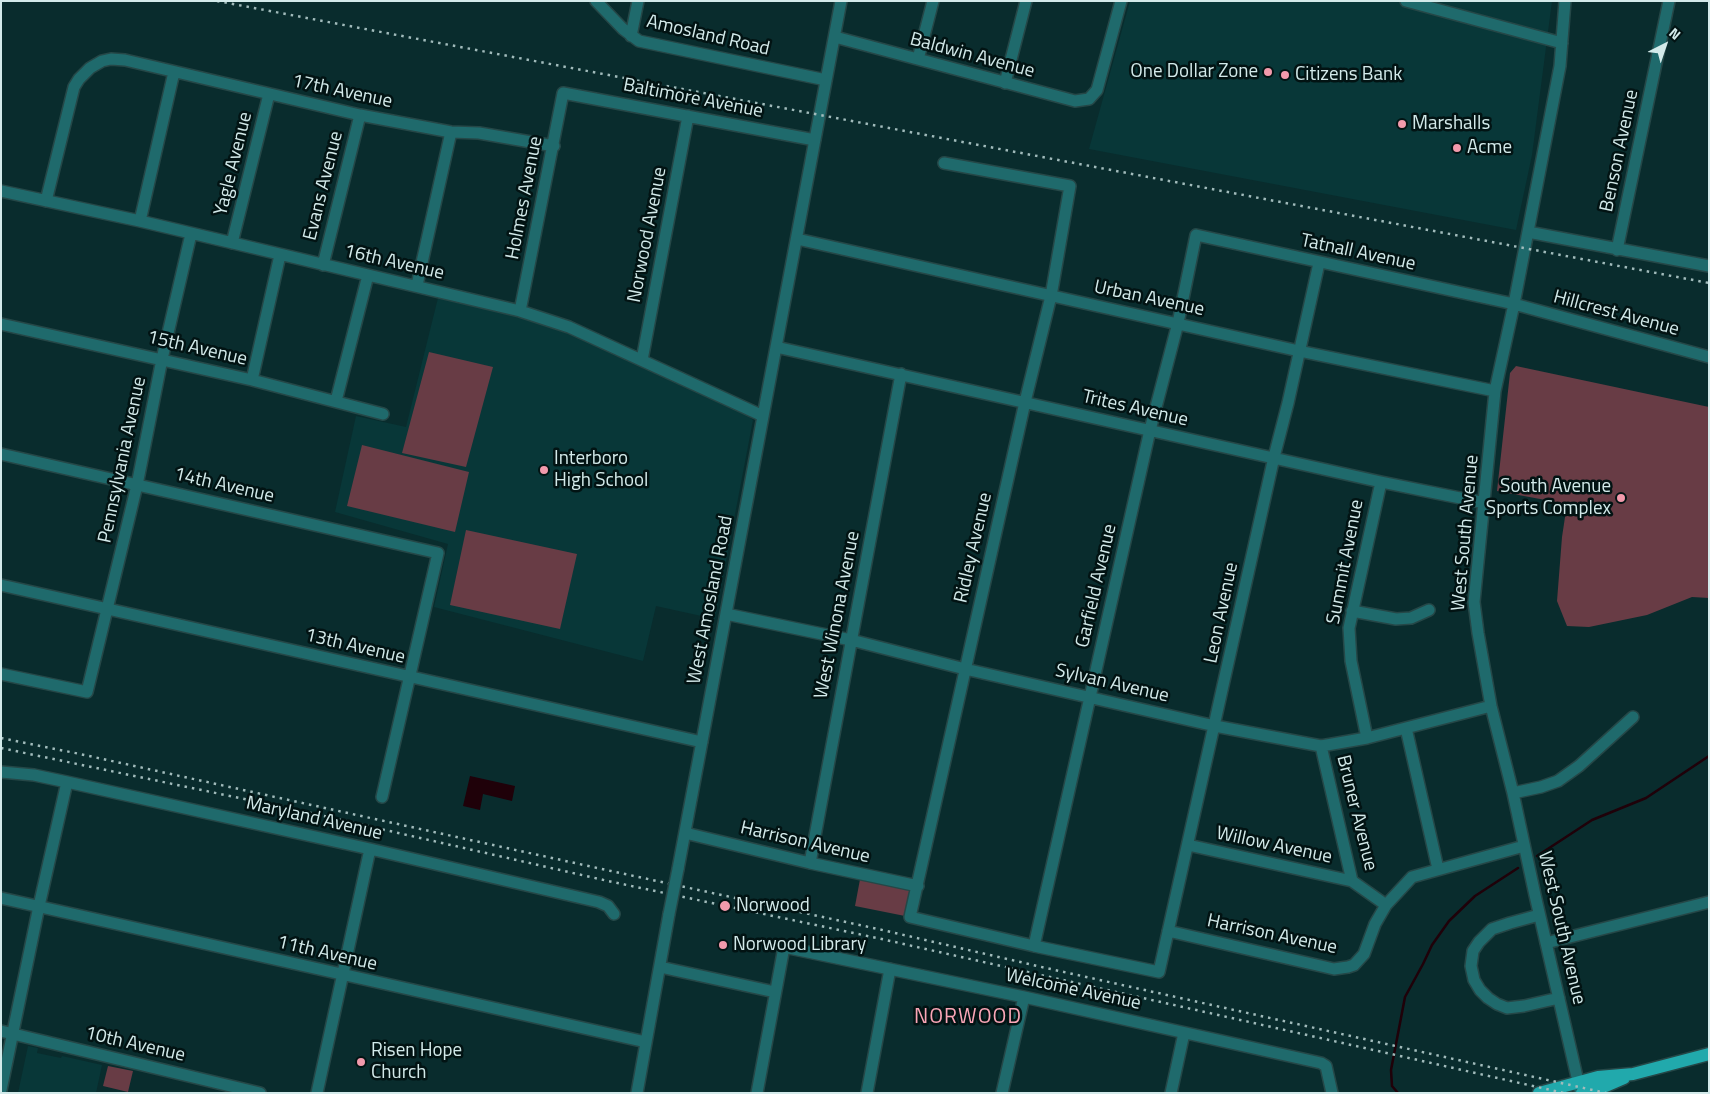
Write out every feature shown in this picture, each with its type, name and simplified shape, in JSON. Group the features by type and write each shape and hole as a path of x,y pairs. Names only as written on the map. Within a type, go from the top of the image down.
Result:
{"main road":[{"path":"1539,1093 1580,1089 1598,1077 1633,1074 1709,1054"}],"street":[{"name":"Amosland Road","path":"596,1 631,36 648,43 826,80"},
{"path":"631,36 638,1"},
{"name":"West Amosland Road","path":"637,1093 669,914 842,1"},
{"path":"918,59 933,1"},
{"path":"1005,83 1026,1"},
{"name":"Baldwin Avenue","path":"835,37 1075,102 1089,99 1097,90 1122,1"},
{"path":"1406,1 1562,43"},
{"name":"West South Avenue","path":"1565,1 1560,66 1514,304 1495,391 1486,503 1474,602 1491,706 1513,793 1539,915 1580,1089"},
{"name":"Benson Avenue","path":"1617,250 1669,1"},
{"name":"17th Avenue","path":"46,201 70,102 79,79 90,68 102,61 111,59 125,60 360,115 450,132 479,133 554,146"},
{"path":"140,221 174,72"},
{"name":"Baltimore Avenue","path":"563,92 815,140"},
{"name":"Holmes Avenue","path":"520,311 554,146 563,92"},
{"name":"Yagle Avenue","path":"232,243 269,94"},
{"name":"Evans Avenue","path":"323,265 360,115"},
{"name":"Norwood Avenue","path":"642,360 688,116"},
{"path":"417,285 450,132"},
{"name":"Ridley Avenue","path":"944,163 1070,186 1051,296 1025,402 910,917 1034,946"},
{"name":"16th Avenue","path":"1,192 140,221 323,265 417,285 520,311 569,327 763,416"},
{"path":"1528,232 1709,266"},
{"name":"Pennsylvania Avenue","path":"1,674 87,692 137,485 162,359 191,234"},
{"name":"Tatnall Avenue","path":"1196,235 1514,304"},
{"name":"Garfield Avenue","path":"1034,946 1150,430 1178,323 1196,235"},
{"name":"Urban Avenue","path":"797,239 1051,296 1495,391"},
{"path":"252,380 280,255"},
{"name":"Leon Avenue","path":"1034,946 1159,972 1274,457 1320,263"},
{"path":"336,401 368,275"},
{"name":"Hillcrest Avenue","path":"1514,304 1709,357"},
{"name":"15th Avenue","path":"1,324 252,380 383,414"},
{"name":"Trites Avenue","path":"776,347 1381,482 1486,503"},
{"name":"West Winona Avenue","path":"810,863 901,374"},
{"name":"14th Avenue","path":"1,454 438,553 410,677"},
{"name":"Summit Avenue","path":"1367,738 1351,661 1349,628 1381,482"},
{"name":"13th Avenue","path":"1,586 702,742"},
{"path":"1352,611 1396,620 1411,618 1429,610"},
{"name":"Sylvan Avenue","path":"726,614 851,640 965,669 1215,726 1321,746 1367,738 1491,706"},
{"path":"382,798 410,677"},
{"path":"1513,793 1558,781 1579,766 1633,717"},
{"path":"1406,728 1438,869"},
{"name":"Bruner Avenue","path":"1321,746 1352,880 1386,905"},
{"name":"Maryland Avenue","path":"1,772 34,775 68,782 599,902 608,906 614,914"},
{"path":"1,1090 39,906 68,782"},
{"name":"Harrison Avenue","path":"685,832 810,863 918,886"},
{"name":"Willow Avenue","path":"1188,846 1352,880"},
{"name":"Harrison Avenue","path":"1168,931 1321,966 1343,968 1354,965 1364,954 1375,924 1386,905 1412,877 1524,846"},
{"path":"317,1093 370,850"},
{"name":"11th Avenue","path":"1,898 646,1042"},
{"path":"1546,943 1709,902"},
{"path":"1539,915 1510,923 1492,930 1486,935 1473,951 1471,966 1474,980 1488,998 1507,1008 1559,998"},
{"name":"Welcome Avenue","path":"775,992 784,948 890,968 1321,1063 1326,1066 1332,1093"},
{"path":"660,967 775,992 757,1093"},
{"path":"867,1093 890,968"},
{"path":"1002,1093 1024,997"},
{"name":"10th Avenue","path":"1,1032 260,1093"},
{"path":"1171,1093 1184,1033"}],"shaded area":[{"path":"1130,1 1552,1 1532,155 1516,230 1089,149"},
{"name":"Interboro High School","path":"438,298 518,316 579,338 747,414 753,420 715,619 656,606 643,661 434,607 448,544 335,512 356,416 406,427"},
{"path":"429,352 493,367 466,467 402,453"},
{"name":"South Avenue Sports Complex","path":"1516,366 1709,407 1709,598 1692,597 1647,615 1589,627 1567,626 1557,601 1562,537 1567,504 1497,491 1510,373"},
{"path":"362,445 469,472 455,532 347,506"},
{"path":"466,530 577,554 560,629 450,605"},
{"path":"470,776 515,786 512,801 483,794 480,810 463,806"},
{"path":"861,874 918,886 910,917 855,906"},
{"path":"28,1046 38,1048 37,1053 61,1058 62,1056 102,1065 96,1093 18,1093"},
{"path":"108,1066 133,1071 128,1092 103,1086"}],"waterway":[{"path":"1537,856 1592,820 1646,798 1709,756"},
{"path":"1398,1093 1392,1086 1391,1070 1405,997 1432,945 1449,921 1475,896 1518,868"}],"railway":[{"path":"217,1 1709,283"},
{"path":"1,738 878,929 1606,1093"},
{"path":"1,748 311,813 608,881 877,938 1564,1093"}],"place":[{"name":"One Dollar Zone","path":"1268,72"},
{"name":"Citizens Bank","path":"1285,75"},
{"name":"Marshalls","path":"1402,124"},
{"name":"Acme","path":"1457,148"},
{"name":"Interboro High School","path":"544,470"},
{"name":"South Avenue Sports Complex","path":"1621,498"},
{"name":"Norwood","path":"725,906"},
{"name":"Norwood Library","path":"723,945"},
{"name":"Risen Hope Church","path":"361,1062"}],"district":[{"name":"NORWOOD","path":"968,1018"}]}
